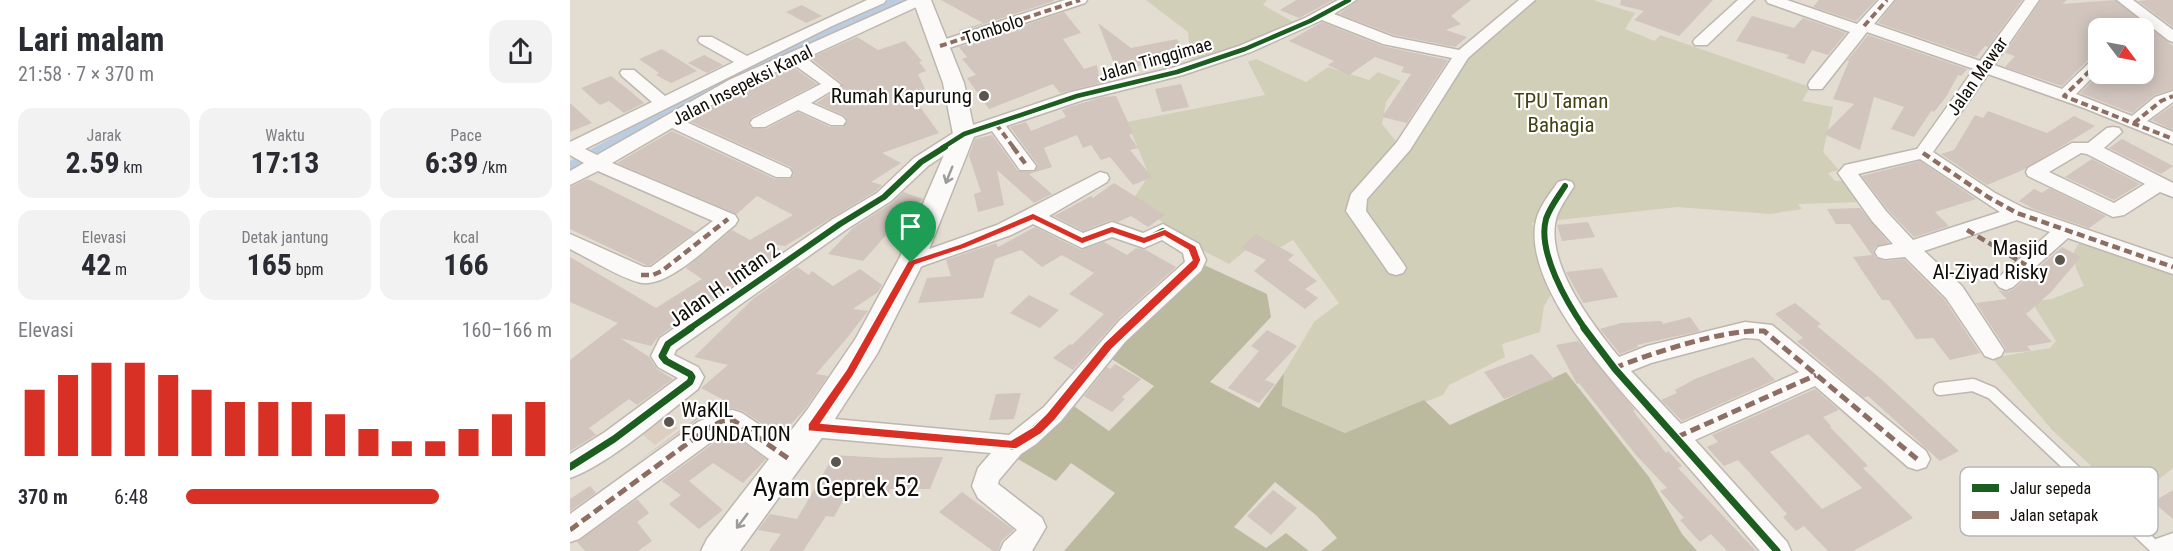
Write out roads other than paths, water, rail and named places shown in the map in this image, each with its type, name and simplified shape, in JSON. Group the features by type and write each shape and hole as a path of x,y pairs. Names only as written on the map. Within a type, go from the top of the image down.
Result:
{"street":[{"path":"580,154 663,103 879,0"},
{"path":"719,551 812,428 850,373 911,263 964,135 963,118 940,46 921,0"},
{"name":"Jalan Insepeksi Kanal","path":"570,179 580,154 671,121 735,84 921,0"},
{"name":"Tombolo","path":"940,46 1080,0"},
{"name":"Jalan Tinggimae","path":"964,135 1077,96 1177,72 1245,49 1322,15 1349,0"},
{"path":"1396,268 1356,211 1358,198 1404,146 1461,55 1528,0"},
{"path":"1701,42 1747,0"},
{"path":"1773,0 1984,66 2173,139"},
{"path":"1816,85 1887,0"},
{"name":"Jalan Mawar","path":"1923,153 2032,0"},
{"path":"2124,0 2173,37"},
{"path":"1322,15 1389,41 1461,55"},
{"path":"706,40 746,62"},
{"path":"759,123 833,85 794,57"},
{"path":"628,73 663,103"},
{"path":"2064,96 2088,73"},
{"path":"2134,123 2161,101 2173,96"},
{"path":"798,104 837,121"},
{"path":"671,121 783,173"},
{"path":"996,124 1027,166"},
{"path":"2092,149 2113,132"},
{"name":"Jalan H. Intan 2","path":"570,467 614,439 690,382 692,377 690,374 666,361 662,356 668,344 884,196 921,162 964,135"},
{"path":"2078,147 2092,149 2166,187 2113,210 2035,172 2078,147"},
{"path":"1994,351 1954,292 1909,249 1879,216 1847,173 1852,169 1923,153 2016,213 2173,267"},
{"path":"570,241 642,275 653,275 662,271 728,220 580,154"},
{"path":"911,263 963,246 1033,216 1100,178"},
{"path":"1565,186 1550,208 1544,228 1547,251 1566,300 1614,368 1777,551"},
{"path":"1885,252 1909,249 2016,213"},
{"path":"1014,551 1027,538 1033,527 987,490 985,486 987,476 1012,446 1037,430 1051,416 1108,346 1194,266 1197,260 1192,249 1165,232 1144,241 1112,229 1082,241 1033,216"},
{"path":"2006,282 2064,231"},
{"path":"1614,368 1647,355 1755,329 1778,340 1816,375 1917,459"},
{"path":"1677,437 1816,375"},
{"path":"570,530 707,429 722,421 733,420 789,459"},
{"path":"812,428 998,442 1012,446"},
{"path":"2168,551 2173,549"}],"lane":[{"path":"1940,389 1968,384 1980,385 1992,393 2070,467"},
{"path":"2143,536 2159,551"}],"waterway":[{"path":"570,168 728,79 900,0"}],"place":[{"name":"Rumah Kapurung","path":"984,96"},
{"name":"Masjid Al-Ziyad Risky","path":"2060,260"},
{"name":"WaKIL FOUNDATI0N","path":"669,422"},
{"name":"Ayam Geprek 52","path":"836,462"}],"park label":[{"name":"TPU Taman Bahagia","path":"1561,113"}]}
